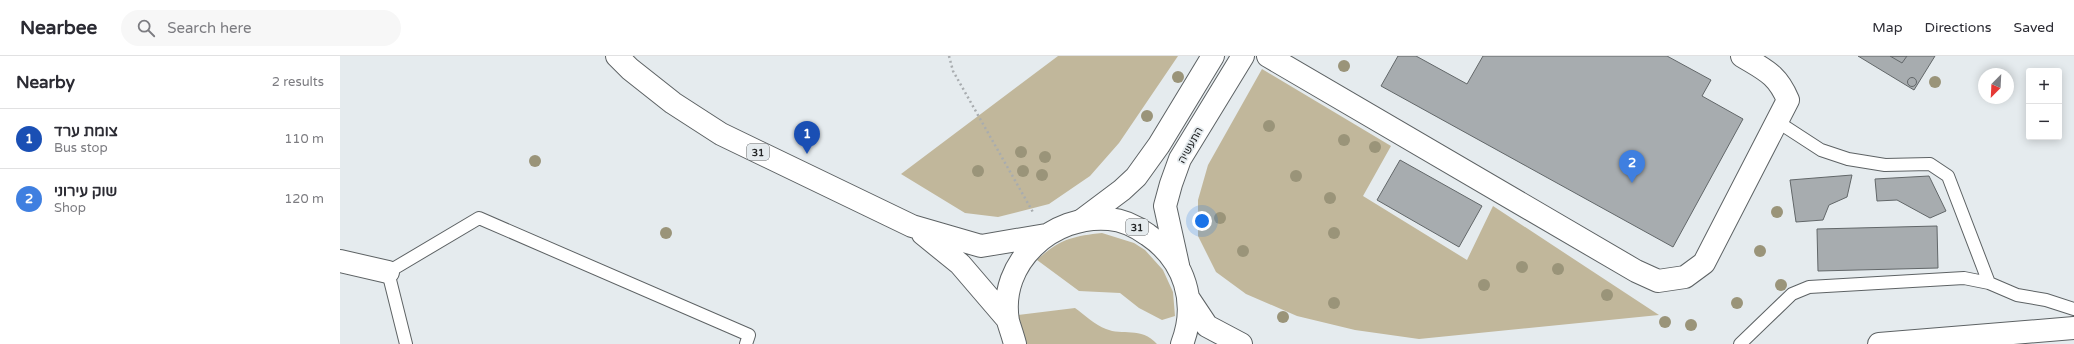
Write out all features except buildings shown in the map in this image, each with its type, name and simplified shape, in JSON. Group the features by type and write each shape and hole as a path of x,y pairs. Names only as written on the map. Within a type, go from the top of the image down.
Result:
{"main road":[{"name":"31","path":"617,56 630,69 673,103 721,134 912,226 981,246 1046,235"},
{"path":"1082,220 1122,190 1136,177 1158,145 1213,56"},
{"name":"התעשיה","path":"1178,265 1165,206 1171,184 1180,159 1243,56"},
{"path":"1268,56 1636,271 1658,281 1685,277 1704,263 1788,100 1781,85 1767,71 1742,56"},
{"name":"31","path":"1016,344 1008,320 1008,296 1015,272 1028,252 1046,235 1063,225 1082,220 1110,219 1138,227 1161,243 1178,265 1186,282 1189,299 1188,329 1182,344"},
{"name":"31","path":"912,226 960,264 1008,320"},
{"path":"340,261 388,272"},
{"name":"31","path":"1189,299 1206,326 1241,344"},
{"path":"1879,344 2074,328"}],"lane":[{"path":"1778,122 1821,150 1848,159 1885,165 1930,164 1948,176 1989,283"},
{"path":"406,344 388,272 479,218 749,335 746,344"},
{"path":"1740,344 1792,294 1809,287 1964,278 1989,283 2016,295 2046,300 2074,309"}],"path":[{"path":"949,56 953,71 1046,235"}],"shaded area":[{"path":"1058,56 1178,56 1119,143 1090,176 1049,204 998,217 965,213 901,174"},
{"path":"1262,69 1391,146 1363,196 1467,260 1493,206 1659,315 1419,339 1355,330 1297,316 1246,294 1216,272 1198,236 1198,200 1208,165"},
{"path":"1102,233 1134,243 1145,250 1163,270 1173,292 1175,316 1162,320 1139,308 1120,293 1079,291 1037,260 1052,247 1067,240 1075,237"},
{"path":"1075,308 1102,327 1112,331 1145,335 1157,344 1027,344 1018,315"}],"place":[{"name":"צומת ערד","path":"807,154"},
{"name":"שוק עירוני","path":"1632,183"}]}
